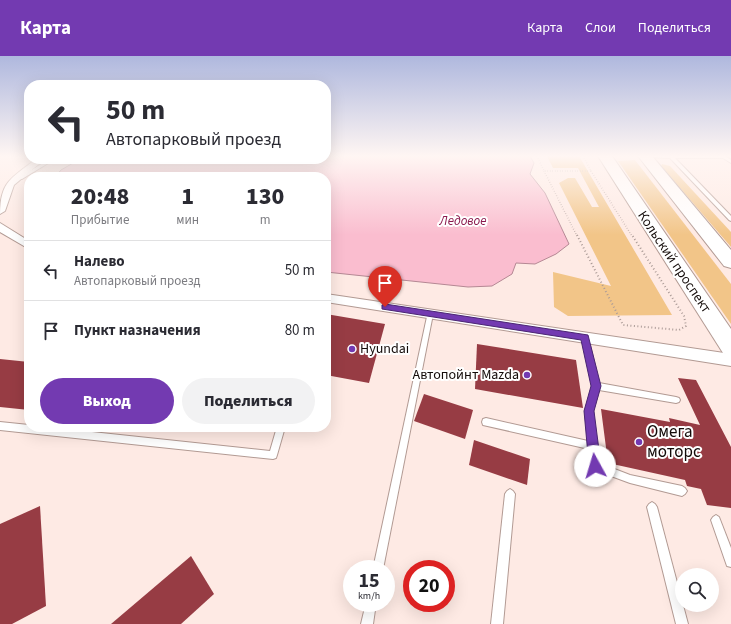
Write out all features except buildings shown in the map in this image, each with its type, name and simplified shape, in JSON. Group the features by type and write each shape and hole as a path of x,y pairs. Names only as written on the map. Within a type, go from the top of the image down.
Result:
{"main road":[{"name":"Кольский проспект","path":"622,183 731,347"},
{"path":"667,183 731,262"}],"street":[{"path":"0,210 10,184"},
{"path":"0,226 2,229 24,243"},
{"path":"331,299 731,360"}],"lane":[{"path":"696,183 731,219"},
{"path":"380,560 430,314"},
{"path":"585,337 596,386 589,411 595,466 630,479 682,491"},
{"path":"596,386 676,400"},
{"path":"486,422 593,446"},
{"path":"0,426 24,429"},
{"path":"56,432 273,455 280,432"},
{"path":"497,624 510,494"},
{"path":"652,507 682,624"},
{"path":"716,520 731,562"},
{"path":"367,624 369,612"}],"path":[{"path":"550,183 623,325 679,330 686,326 684,316 598,183"}],"shaded area":[{"path":"559,183 578,183 592,207 599,207 586,183 595,183 672,315 568,316 554,307 553,272 611,286"},
{"path":"633,183 652,183 731,284 731,324"},
{"path":"675,183 685,183 731,232 731,247"}],"water":[{"name":"Ледовое","path":"331,183 537,183 545,193 569,244 556,254 535,264 516,263 512,274 492,286 468,287 331,273"}],"place":[{"name":"Hyundai","path":"352,349"},
{"name":"Автопойнт Mazda","path":"527,375"},
{"name":"Омега моторс","path":"639,442"}],"route":[{"path":"385,307 585,337 596,386 589,411 595,466"}]}
